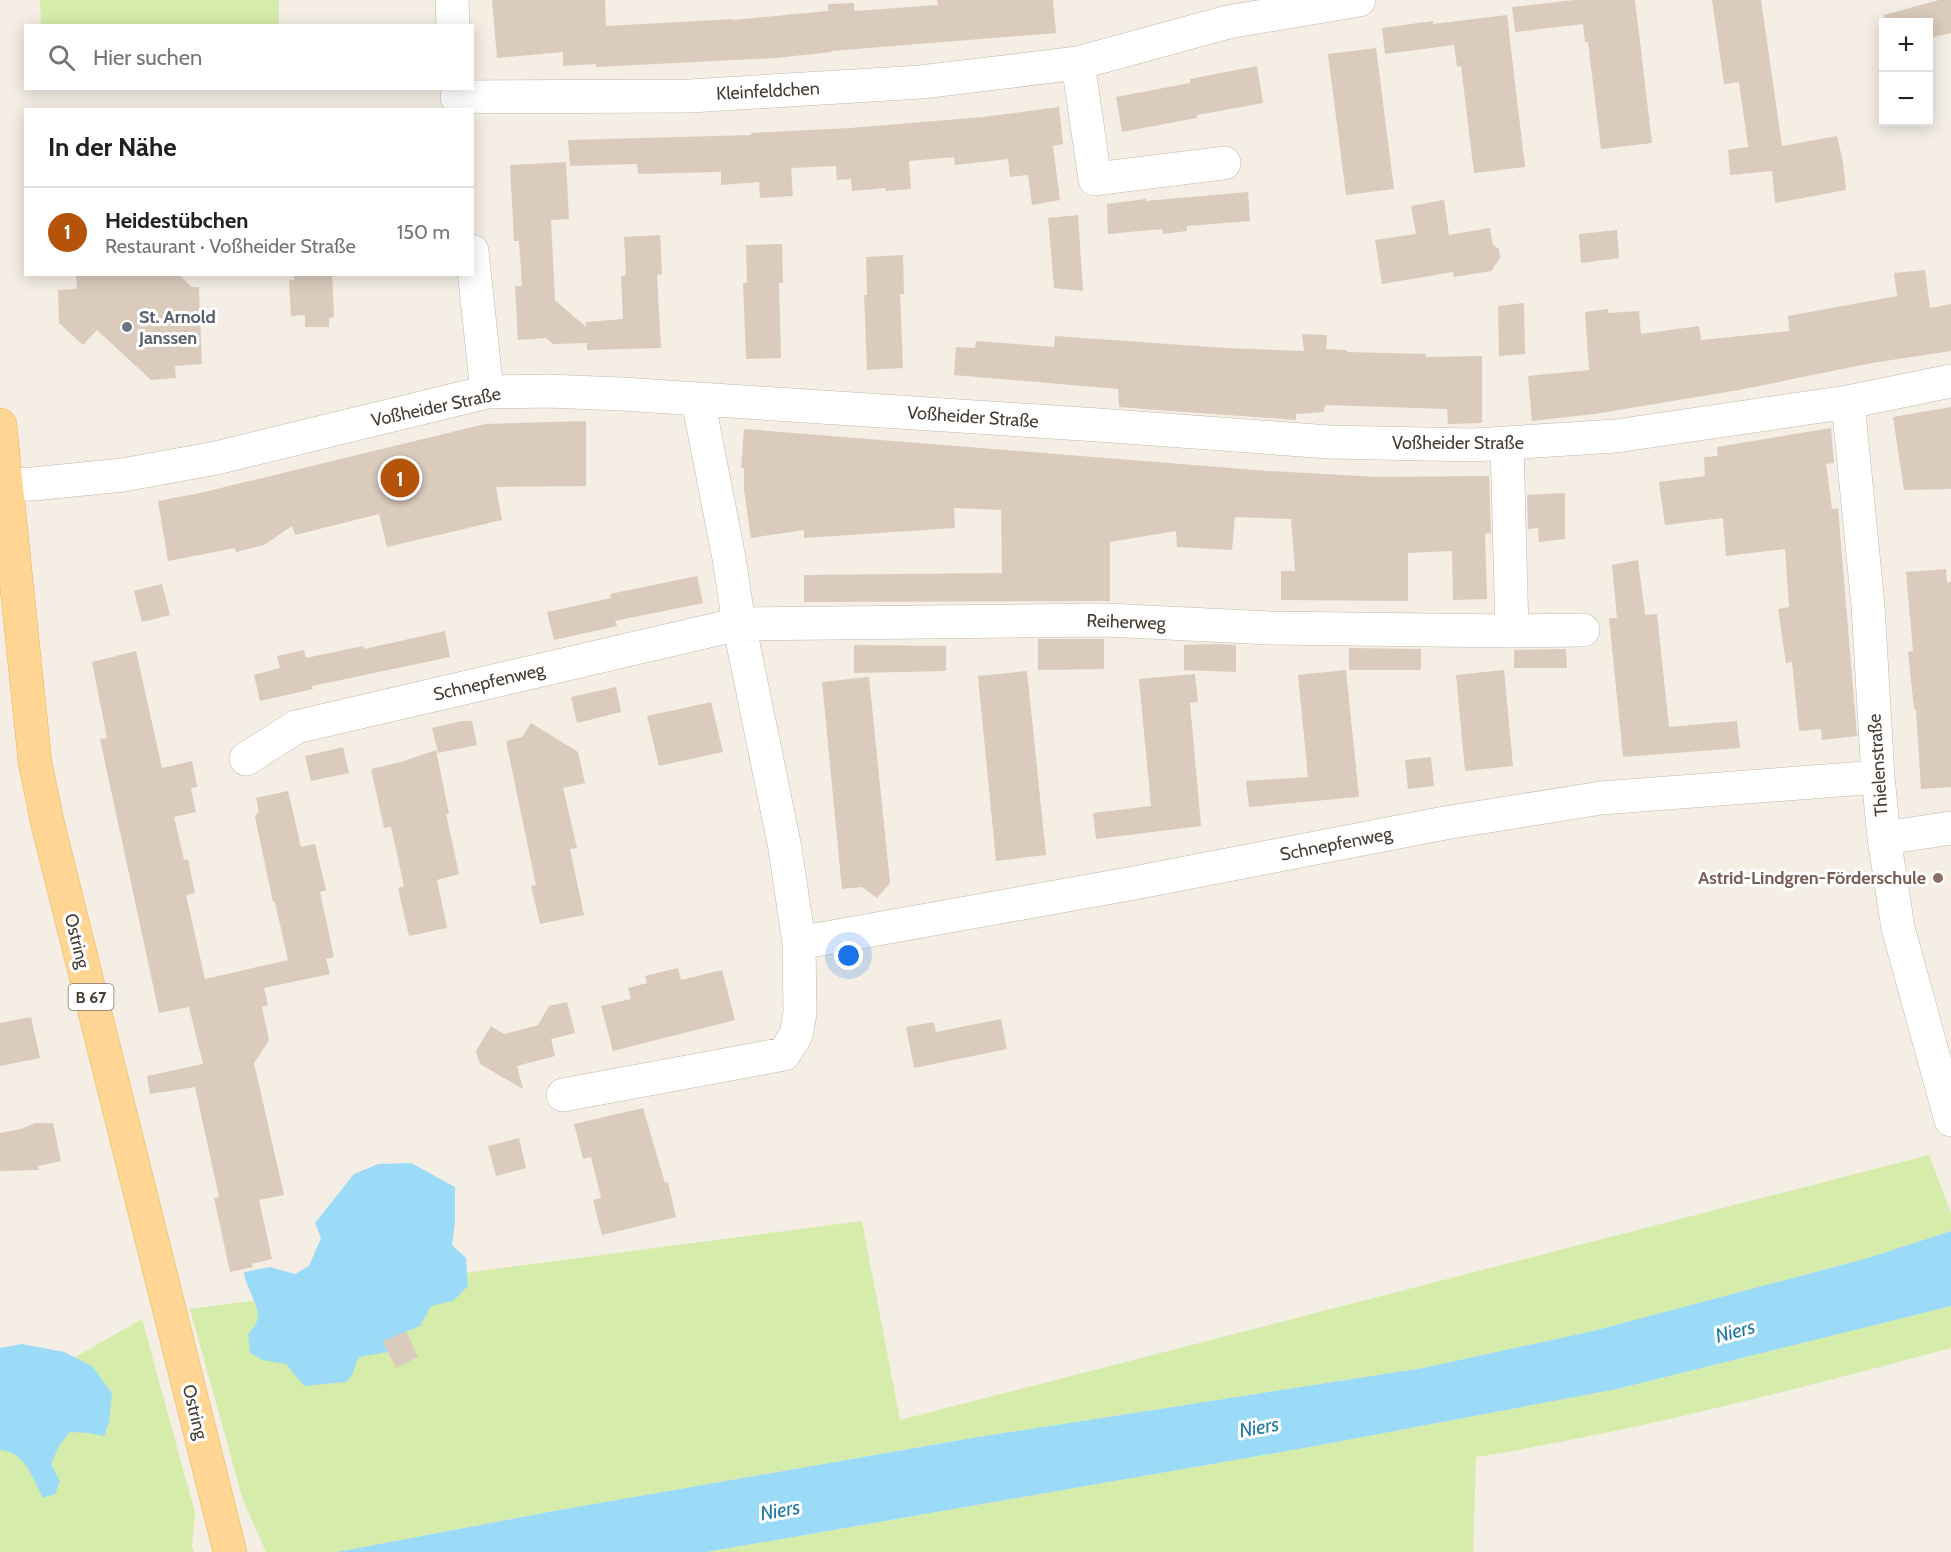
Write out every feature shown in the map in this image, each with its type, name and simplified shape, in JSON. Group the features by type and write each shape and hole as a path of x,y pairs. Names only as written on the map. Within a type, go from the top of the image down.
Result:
{"main road":[{"name":"Ostring","path":"0,425 2,485 35,762 48,825 230,1551"}],"street":[{"path":"452,0 453,24"},
{"name":"Kleinfeldchen","path":"457,98 702,95 921,82 1078,63 1227,11 1359,0"},
{"path":"1078,63 1095,179 1224,163"},
{"path":"474,270 487,392"},
{"name":"Voßheider Straße","path":"2,485 123,474 216,458 487,392 547,391 1098,425 1329,442 1473,446 1616,436 1848,402 1951,381"},
{"path":"563,1095 784,1054 796,1035 800,1013 799,943 785,848 739,624 729,558 698,400"},
{"name":"Thielenstraße","path":"1848,402 1868,606 1884,838 1899,928 1951,1120"},
{"path":"1507,444 1512,631"},
{"name":"Reiherweg","path":"739,624 1106,620 1270,628 1583,630"},
{"name":"Schnepfenweg","path":"246,759 296,727 739,624"},
{"name":"Schnepfenweg","path":"799,943 1445,824 1601,798 1878,777"},
{"path":"1884,838 1951,828"}],"green space":[{"path":"40,0 279,0 279,24 41,24"},
{"path":"1929,1155 1951,1213 1951,1231 1868,1258 1593,1331 1423,1368 972,1438 554,1511 337,1552 266,1552 243,1500 190,1309 862,1221 900,1420"},
{"path":"1951,1306 1951,1348 1655,1422 1476,1457 1473,1552 707,1552 1310,1447 1617,1389"},
{"path":"142,1319 195,1513 192,1546 194,1552 0,1552 0,1400"}],"water":[{"path":"411,1163 455,1187 452,1245 466,1258 468,1286 453,1301 431,1306 420,1326 384,1341 388,1352 359,1357 352,1375 346,1382 304,1386 286,1364 263,1360 250,1353 248,1334 256,1324 258,1316 244,1272 270,1267 295,1274 309,1266 321,1238 315,1223 354,1174 378,1164"},
{"name":"Niers","path":"1951,1231 1951,1306 1617,1389 1310,1447 707,1552 337,1552 554,1511 972,1438 1423,1368 1593,1331 1868,1258"},
{"path":"22,1344 64,1352 92,1366 112,1393 109,1422 104,1436 70,1432 59,1446 51,1464 60,1481 55,1494 43,1498 22,1461 9,1452 0,1450 0,1348"}],"building":[{"path":"492,0 605,0 606,26 733,20 828,11 828,4 854,3 854,11 938,5 937,0 1053,0 1056,33 831,51 776,58 596,67 596,64 563,66 563,52 497,58"},
{"path":"1574,0 1635,0 1652,143 1601,149 1588,42 1585,42 1583,24 1515,32 1512,7"},
{"path":"1712,0 1761,0 1782,146 1837,136 1846,190 1775,203 1772,171 1730,175 1728,150 1748,147 1739,82 1724,84"},
{"path":"1939,0 1951,0 1951,33 1933,37 1933,18 1884,18 1884,15"},
{"path":"1507,15 1525,167 1474,173 1461,66 1457,67 1454,45 1385,54 1382,28"},
{"path":"1376,48 1394,189 1346,195 1328,54"},
{"path":"1257,66 1263,103 1122,132 1116,97 1190,83 1190,79"},
{"path":"1059,107 1063,144 1053,146 1060,200 1032,205 1028,175 1010,177 1008,159 955,165 954,157 909,161 911,189 886,191 885,188 852,191 851,179 837,180 836,166 791,168 793,196 760,198 759,182 721,185 721,172 638,174 637,164 570,166 568,140 751,135 751,133 850,128 983,117"},
{"path":"566,162 569,219 551,220 555,300 586,327 586,322 623,319 621,276 626,275 624,237 660,235 662,274 657,275 661,348 587,350 587,343 553,344 546,338 518,340 515,286 522,286 519,241 514,241 510,165"},
{"path":"1248,192 1250,221 1187,226 1187,231 1163,234 1162,229 1108,234 1107,204"},
{"path":"1444,200 1449,235 1490,228 1493,245 1499,249 1500,258 1491,271 1454,277 1453,272 1382,284 1375,240 1416,234 1411,206"},
{"path":"1078,215 1083,291 1054,288 1048,218"},
{"path":"1617,230 1619,258 1581,263 1579,234"},
{"path":"782,244 783,283 779,283 781,358 746,359 743,283 747,283 746,245"},
{"path":"903,255 904,294 900,294 903,368 867,370 864,295 867,295 866,257"},
{"path":"1925,270 1930,308 1951,304 1951,351 1872,363 1739,390 1594,414 1532,421 1528,376 1589,370 1585,312 1608,309 1608,313 1639,311 1641,334 1699,326 1701,340 1789,331 1788,316 1897,296 1894,273"},
{"name":"St. Arnold Janssen","path":"76,276 180,276 192,287 199,287 202,364 175,366 176,378 151,380 97,330 83,345 59,323 58,290 77,289"},
{"path":"294,276 332,276 334,317 329,318 329,327 305,327 305,315 291,316 289,280 294,280"},
{"path":"1524,303 1525,354 1499,356 1498,306"},
{"path":"1302,334 1327,335 1326,349 1347,350 1347,352 1426,354 1426,357 1482,356 1482,423 1448,424 1447,409 1325,405 1324,412 1296,414 1296,420 1119,407 1118,389 954,375 956,347 975,348 976,341 1054,347 1055,336 1304,351"},
{"path":"1951,407 1951,489 1904,490 1893,417"},
{"path":"586,421 586,486 496,487 502,520 387,547 379,514 295,535 292,526 264,545 236,552 235,548 168,561 158,501 200,493 485,424"},
{"path":"1831,428 1834,463 1826,464 1832,509 1838,508 1857,736 1822,740 1821,729 1799,731 1792,662 1786,663 1778,609 1789,607 1785,549 1726,556 1723,518 1665,525 1659,482 1705,476 1704,457 1718,456 1717,447"},
{"path":"744,429 1268,471 1378,477 1489,476 1491,533 1485,534 1487,599 1453,600 1452,551 1408,553 1408,601 1281,600 1281,571 1295,571 1291,519 1235,517 1232,550 1177,547 1176,531 1110,542 1110,601 804,602 804,575 1002,573 1001,510 954,508 955,528 804,538 804,530 751,538 744,490 744,468 741,468"},
{"path":"1565,493 1565,539 1539,542 1538,528 1528,529 1527,495"},
{"path":"1638,560 1645,615 1657,614 1669,727 1737,721 1740,748 1623,757 1609,618 1617,618 1612,565"},
{"path":"1946,569 1947,582 1951,582 1951,787 1921,789 1916,709 1914,709 1908,652 1913,651 1906,572"},
{"path":"697,576 703,603 615,621 617,626 554,640 547,612 611,598 610,594"},
{"path":"162,584 170,615 142,622 134,591"},
{"path":"445,631 450,657 312,686 313,689 260,701 254,675 280,668 277,656 304,650 306,658 363,646 364,649"},
{"path":"1038,639 1104,639 1104,669 1038,670"},
{"path":"854,645 946,646 946,671 854,673"},
{"path":"1184,645 1236,645 1236,672 1184,670"},
{"path":"1349,648 1421,649 1421,670 1349,670"},
{"path":"1566,649 1567,668 1514,668 1514,650"},
{"path":"136,651 162,768 192,761 195,775 197,787 191,788 196,812 174,817 184,860 188,859 195,893 186,895 205,979 288,960 255,817 259,811 256,798 288,791 301,847 315,844 326,890 320,892 334,957 326,959 330,974 264,988 268,1005 262,1007 269,1040 254,1063 284,1195 259,1200 272,1259 252,1264 253,1267 230,1272 214,1198 219,1197 195,1087 150,1094 147,1076 203,1064 189,1007 159,1013 100,739 107,738 92,662"},
{"path":"1346,670 1359,797 1249,807 1246,781 1308,777 1298,675"},
{"path":"1504,670 1513,766 1465,771 1456,675"},
{"path":"1027,671 1046,855 996,861 978,676"},
{"path":"1195,674 1198,702 1190,703 1201,826 1096,839 1093,813 1151,806 1139,679"},
{"path":"869,677 890,883 877,898 862,887 842,889 822,682"},
{"path":"616,687 621,712 577,723 571,697"},
{"path":"711,702 723,752 659,766 647,716"},
{"path":"472,721 477,745 438,753 432,728"},
{"path":"531,723 578,752 585,783 563,788 577,848 570,849 584,915 540,924 531,886 536,885 506,741 522,737"},
{"path":"343,747 349,773 311,781 305,756"},
{"path":"436,750 449,814 446,814 459,874 437,880 447,928 409,936 398,888 404,886 391,827 384,828 371,769"},
{"path":"1431,757 1434,786 1408,789 1405,760"},
{"path":"678,968 681,980 722,970 735,1020 613,1051 601,1006 631,999 628,988 647,983 645,976"},
{"path":"567,1002 575,1033 551,1039 555,1056 517,1066 523,1089 480,1064 476,1051 491,1026 504,1034 538,1025 549,1006"},
{"path":"31,1017 40,1058 0,1066 0,1023"},
{"path":"1001,1019 1007,1049 914,1068 906,1027 934,1022 936,1032"},
{"path":"643,1108 665,1183 668,1182 676,1217 602,1235 593,1200 601,1198 591,1157 583,1159 574,1124"},
{"path":"35,1123 53,1123 61,1161 38,1166 39,1170 0,1171 0,1133 21,1129"},
{"path":"519,1138 526,1168 496,1176 488,1146"},
{"path":"406,1331 418,1357 396,1368 383,1342"}],"place":[{"name":"St. Arnold Janssen","path":"127,327"},
{"name":"Heidestübchen","path":"400,478"},
{"name":"Astrid-Lindgren-Förderschule","path":"1938,878"}]}
